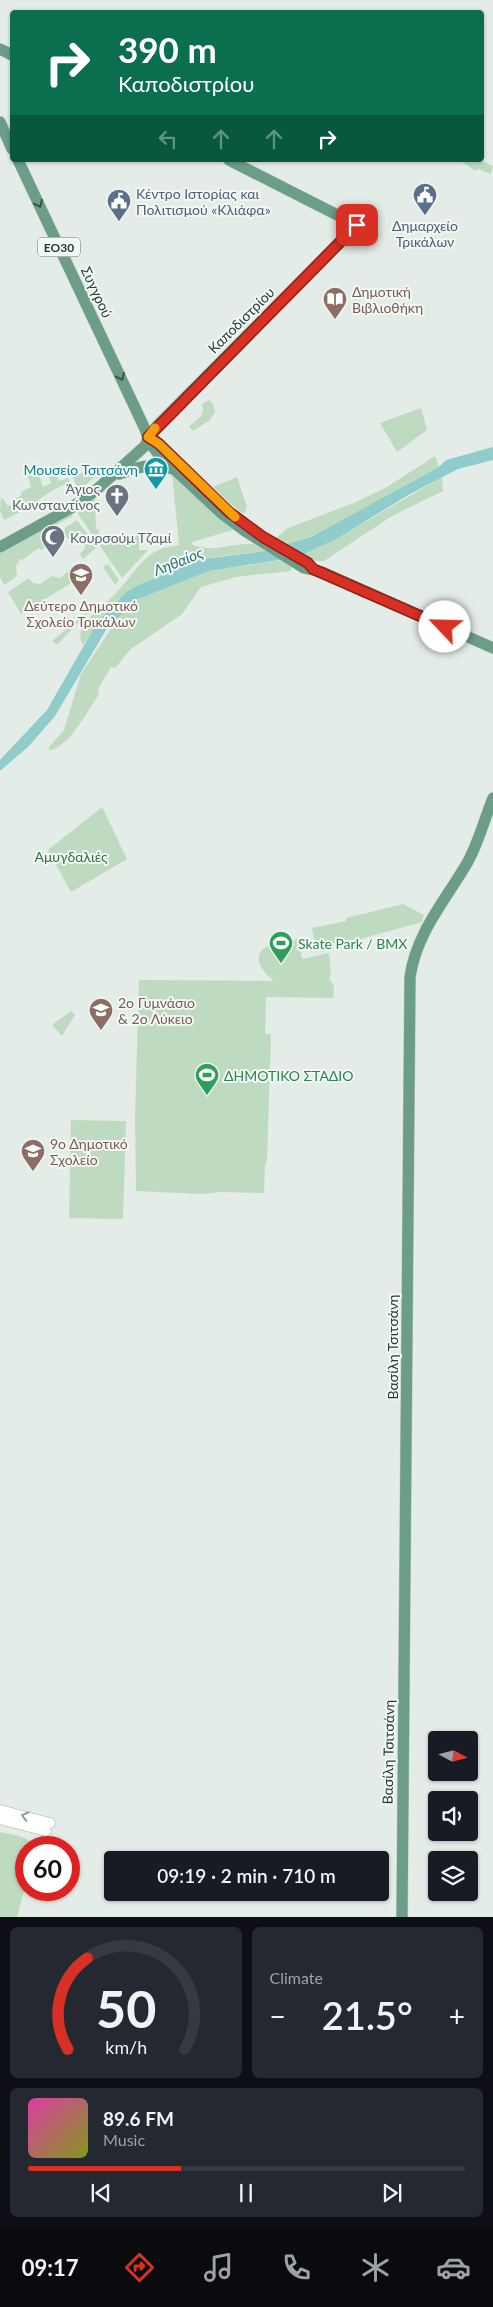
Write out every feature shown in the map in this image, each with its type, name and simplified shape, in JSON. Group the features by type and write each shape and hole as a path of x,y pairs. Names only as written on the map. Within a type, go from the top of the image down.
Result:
{"main road":[{"path":"0,122 10,144"},
{"name":"Συγγρού","path":"19,162 148,437"},
{"path":"224,162 353,223"},
{"path":"233,162 353,223"},
{"name":"Καποδιστρίου","path":"148,437 353,223"},
{"path":"0,546 71,508 112,476 146,445 148,437"},
{"path":"88,494 100,479 142,439 148,437"},
{"name":"ΕΟ30","path":"148,437 152,446 173,469 233,522 309,567 493,648"},
{"name":"ΕΟ30","path":"148,437 159,444 229,512 269,544"},
{"path":"112,476 147,465 160,465 173,469"},
{"name":"Βασίλη Τσιτσάνη","path":"404,1917 410,977 413,961 424,931 469,859 493,798"},
{"path":"0,1810 48,1827 0,1819"}],"green space":[{"path":"463,162 484,162 493,166 491,174 478,169 475,171"},
{"path":"209,400 213,404 215,412 210,420 193,431 189,427 203,412 202,404"},
{"path":"421,408 427,430 397,452 380,423"},
{"path":"435,456 439,467 319,533 289,545 276,538 288,528 354,503 387,487"},
{"path":"56,472 59,481 68,478 70,483 53,490 29,507 4,520 0,511 1,497 8,506 17,502 16,498 21,496 21,492 31,487 28,476 39,475 43,487 51,483 48,474"},
{"path":"100,472 78,492 72,474"},
{"path":"172,473 236,529 192,542 193,545 216,548 251,544 265,551 214,557 138,585 126,592 105,612 83,645 81,633 86,622 116,593 140,565 156,551 179,545"},
{"path":"237,477 247,507 245,513 240,512 213,487"},
{"path":"442,477 443,491 392,516 324,561 316,561 304,554 348,532"},
{"path":"95,498 96,529 99,529 98,543 78,514 79,510"},
{"path":"71,513 73,516 54,526 60,536 41,550 39,548 22,560 20,559 16,566 17,576 4,585 0,577 0,553"},
{"path":"77,520 97,547 83,559 80,554 85,548 84,539 77,535 68,539 64,533 65,528"},
{"path":"139,536 139,550 148,550 122,578 100,546 101,538"},
{"path":"282,560 292,566 291,571 236,577 201,587 182,614 131,649 115,668 111,667 98,689 99,694 77,728 63,744 49,750 49,747 64,730 81,674 118,618 136,600 209,571"},
{"path":"108,564 119,580 115,585 103,567"},
{"path":"76,565 84,575 21,614 8,592 29,578 33,583 40,584 52,576 60,578"},
{"path":"93,607 57,645 52,641"},
{"name":"Αμυγδαλιές","path":"102,807 127,859 71,892 48,850"},
{"path":"403,904 424,915 422,922 350,942 349,940 316,947 312,928 346,921 346,918"},
{"path":"299,939 302,959 329,953 331,972 329,979 334,986 333,998 266,997 265,1034 271,1034 267,1160 265,1165 264,1193 221,1192 201,1194 136,1191 135,1116 139,980 273,981 263,970 259,961 259,954 263,949 277,943"},
{"path":"71,1011 75,1015 62,1036 52,1025"},
{"path":"71,1120 126,1121 123,1219 69,1218"},
{"path":"0,1832 18,1836 15,1836 15,1901 21,1901 17,1917 0,1917"}],"water":[{"name":"Ληθαίος","path":"493,447 493,460 458,469 410,494 338,538 304,554 285,559 209,571 136,600 106,630 55,716 29,746 0,771 0,760 47,710 98,621 126,592 138,585 204,559 265,551 311,537 439,467 446,460"}],"slow traffic":[{"path":"155,428 148,437 153,439 178,461 235,517"}],"place":[{"name":"Δημαρχείο Τρικάλων","path":"425,216"},
{"name":"Κέντρο Ιστορίας και Πολιτισμού «Κλιάφα»","path":"119,222"},
{"name":"Δημοτική Βιβλιοθήκη","path":"335,320"},
{"name":"Μουσείο Τσιτσάνη","path":"156,490"},
{"name":"Άγιος Κωνσταντίνος","path":"117,517"},
{"name":"Κουρσούμ Τζαμί","path":"53,558"},
{"name":"Δεύτερο Δημοτικό Σχολείο Τρικάλων","path":"81,596"},
{"name":"Skate Park / BMX","path":"281,964"},
{"name":"2ο Γυμνάσιο & 2ο Λύκειο","path":"101,1031"},
{"name":"ΔΗΜΟΤΙΚΟ ΣΤΑΔΙΟ","path":"207,1096"},
{"name":"9ο Δημοτικό Σχολείο","path":"33,1172"}],"route":[{"path":"357,225 148,437 159,444 229,512 263,537 308,563 313,569 445,627"}]}
